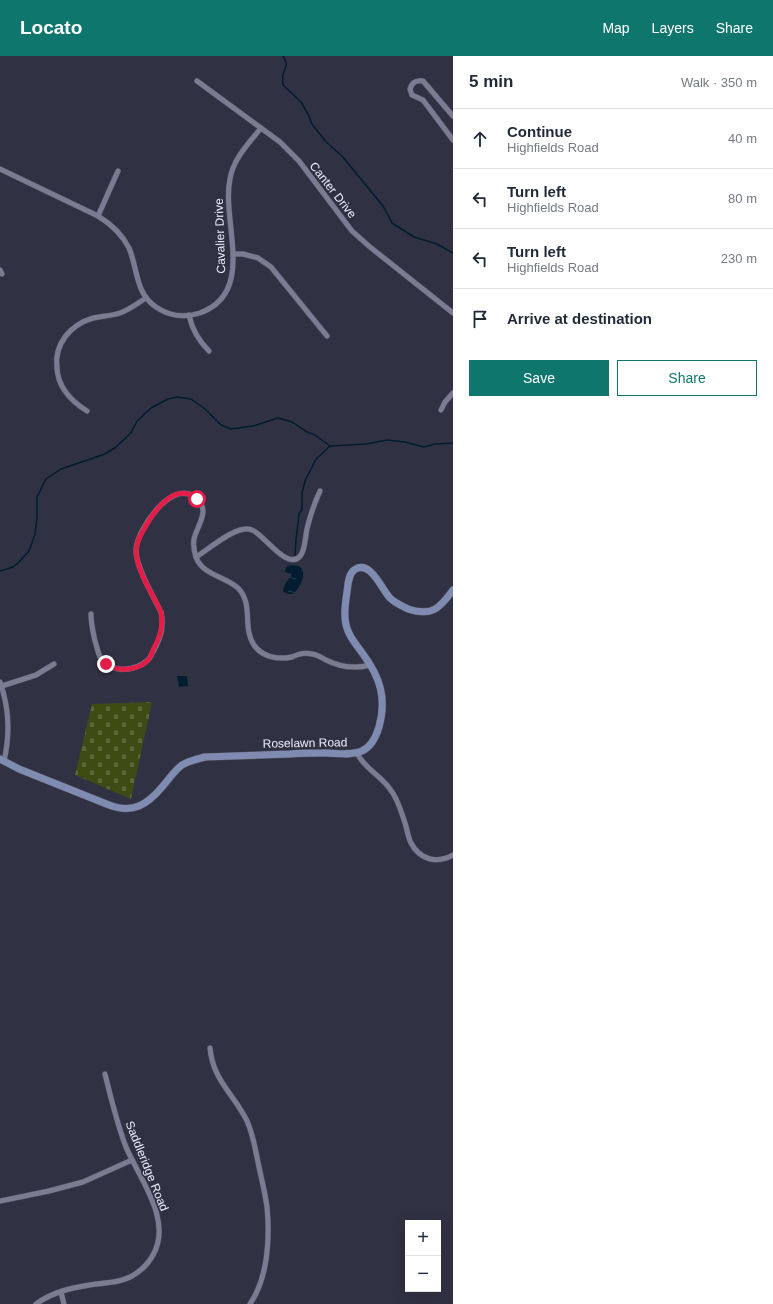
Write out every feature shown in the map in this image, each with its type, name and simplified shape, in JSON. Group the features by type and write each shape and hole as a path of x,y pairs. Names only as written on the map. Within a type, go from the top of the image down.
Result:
{"street":[{"path":"453,116 423,81 417,80 412,84 410,89 412,95 423,100 453,140"},
{"name":"Canter Drive","path":"196,81 280,142 299,161 352,231 453,313"},
{"name":"Cavalier Drive","path":"0,169 98,216 114,228 124,241 131,256 138,283 146,298 157,308 165,312 179,316 189,316 208,309 218,301 232,279 233,254 228,199 230,178 232,168 261,128"},
{"path":"98,216 118,171"},
{"path":"233,254 250,256 263,261 270,267 326,336"},
{"path":"87,411 67,394 60,384 57,368 57,354 63,339 71,329 79,324 95,318 122,312 146,298"},
{"path":"189,316 197,337 209,351"},
{"path":"441,410 445,402 453,393"},
{"path":"196,557 227,536 238,530 246,528 256,532 264,538 281,555 290,559 296,559 302,553 312,511 320,490"},
{"path":"92,614 92,627 97,649 101,659 106,664 114,668 131,669 141,665 150,657 160,638 163,625 161,612 139,564 137,556 137,543 155,512 164,502 179,494 190,494 197,499 202,508 202,519 193,544 196,557 202,567 234,584 244,595 251,640 258,650 264,654 277,658 284,658 305,653 314,654 333,663 350,668 370,665"},
{"name":"Roselawn Road","path":"2,760 19,769 109,806 118,809 128,809 134,808 148,800 182,765 205,757 357,753 367,748 374,740 382,711 382,693 380,684 370,665 349,633 346,624 348,583 354,570 361,568 369,570 378,580 386,594 396,602 404,607 422,612 427,612 436,608 453,590"},
{"path":"2,760 7,748 8,733 6,704 1,684 36,675 54,664"},
{"path":"357,753 362,763 384,782 395,796 410,842 417,852 431,860 442,860 453,855"},
{"path":"210,1048 215,1071 242,1113 250,1129 267,1206 266,1263 260,1285 250,1304"},
{"name":"Saddleridge Road","path":"36,1304 48,1297 73,1288 125,1279 139,1271 150,1259 157,1246 159,1233 153,1201 132,1160 122,1136 105,1074"},
{"path":"0,1202 83,1182 132,1160"},
{"path":"61,1292 64,1304"}],"green space":[{"path":"152,702 131,799 75,775 92,704"}],"water":[{"path":"287,566 299,566 303,570 303,577 294,594 289,594 283,592 283,589 292,574 285,571"},
{"path":"177,676 187,676 188,686 179,687"}],"waterway":[{"path":"283,56 286,64 283,76 283,85 301,102 312,124 326,142 342,156 383,206 392,223 414,237 437,244 453,253"},
{"path":"0,571 13,567 29,551 35,534 37,497 46,479 61,469 105,454 116,447 131,433 137,421 151,408 168,399 177,397 191,399 205,409 221,425 231,429 253,426 278,418 292,422 307,432 315,435 330,446 366,444 387,440 405,442 424,447 435,444 453,443"},
{"path":"295,555 299,514 302,509 302,493 305,481 316,459 330,446"}],"route":[{"path":"106,664 114,668 131,669 141,665 150,657 160,638 163,625 161,612 139,564 136,549 137,543 155,512 169,498 179,494 190,494 197,499"}]}
